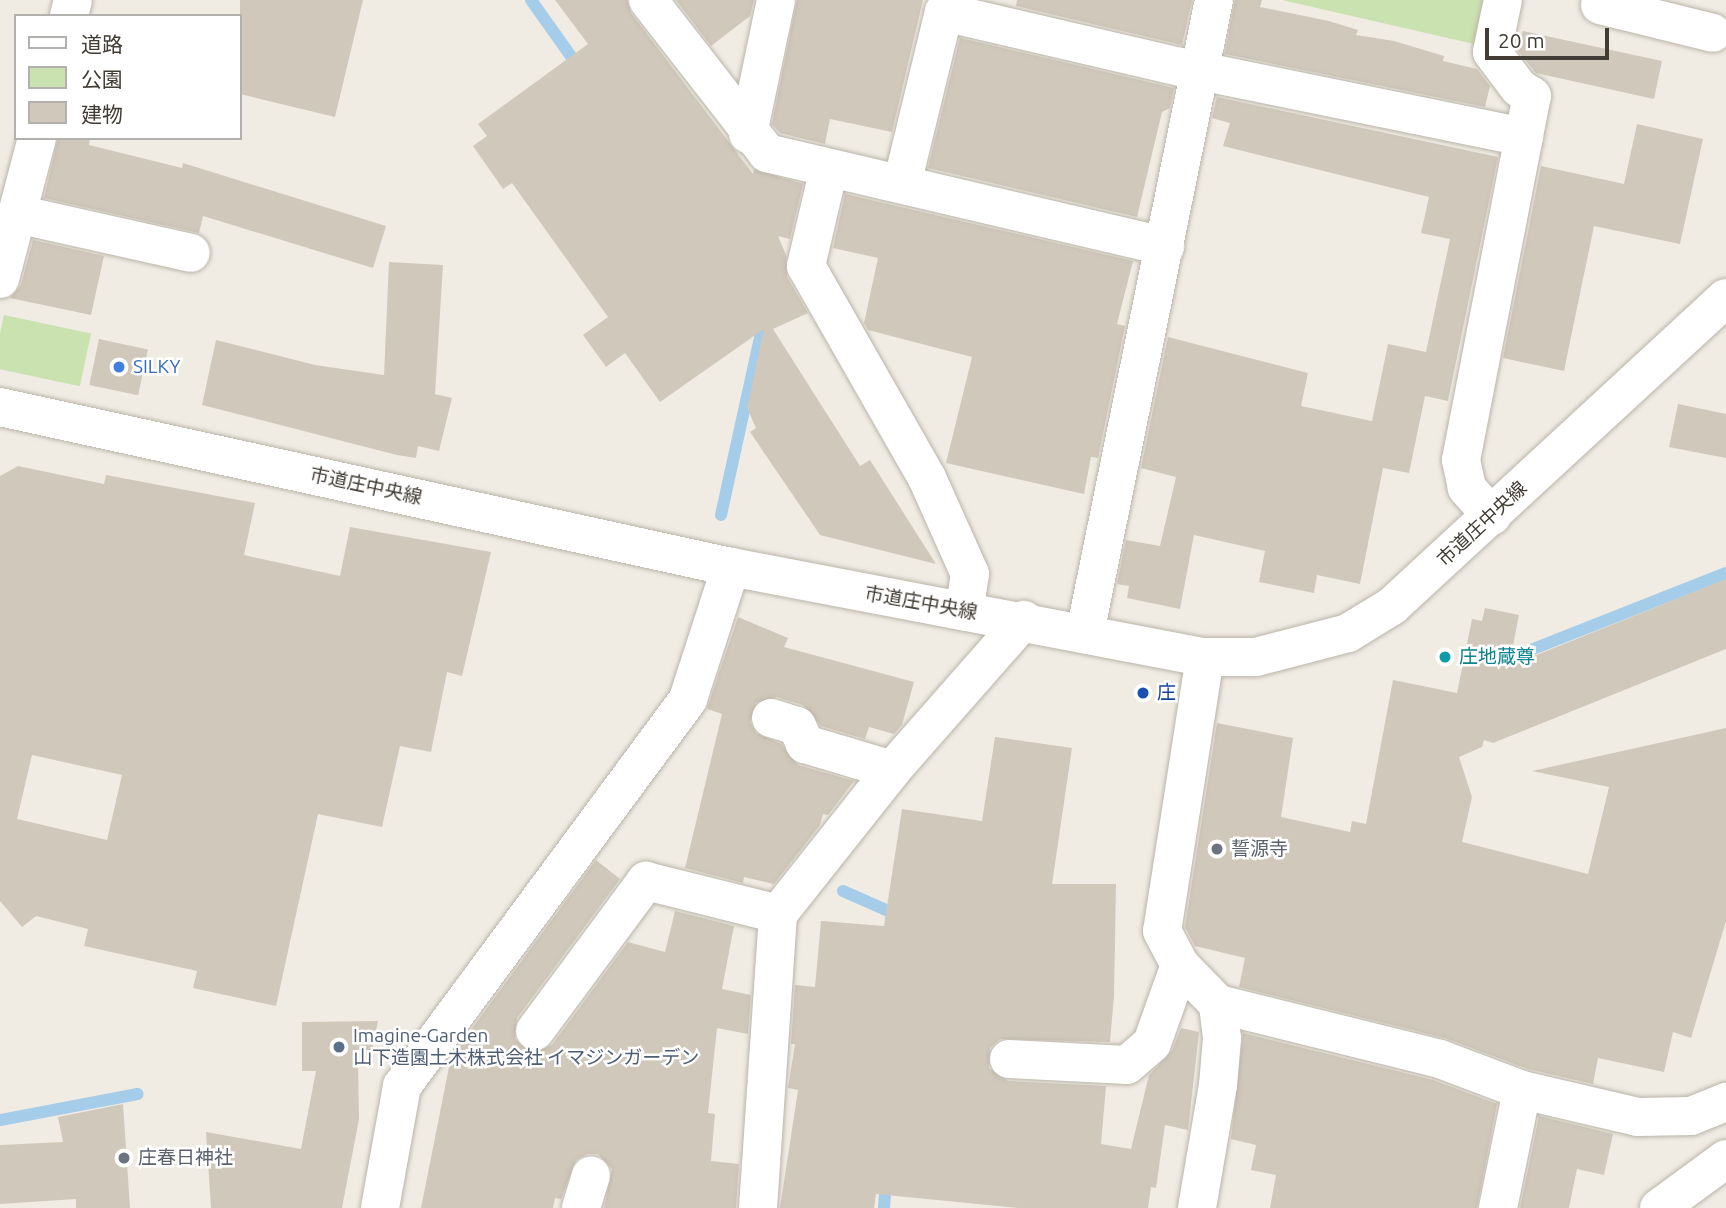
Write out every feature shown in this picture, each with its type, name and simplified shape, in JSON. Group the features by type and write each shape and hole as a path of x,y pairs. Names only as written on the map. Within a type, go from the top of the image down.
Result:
{"street":[{"path":"648,0 748,134 767,153 1165,246"},
{"path":"748,134 776,0"},
{"path":"1085,634 1202,71 1214,0"},
{"path":"1492,516 1467,488 1461,460 1532,96 1520,88 1492,52 1503,0"},
{"path":"1593,2 1713,33"},
{"path":"902,184 944,12 1202,71 1524,138"},
{"path":"0,279 36,140"},
{"path":"829,168 806,265 927,478 970,574 964,612"},
{"path":"17,214 191,253"},
{"name":"市道庄中央線","path":"0,407 731,567 964,612 1024,620 1205,657 1256,657 1348,633 1392,606 1726,298"},
{"path":"380,1208 402,1086 688,699 731,567"},
{"path":"758,1208 778,914 892,769 1024,620"},
{"path":"1205,657 1162,931 1180,965 1218,1004 1440,1059 1522,1090 1638,1117 1691,1116 1726,1102"},
{"path":"771,718 797,726 805,744 892,769"},
{"path":"535,1031 646,881 778,914"},
{"path":"1009,1059 1127,1065 1152,1043 1180,965"},
{"path":"1197,1208 1218,1085 1222,1038 1218,1004"},
{"path":"1498,1208 1522,1090"},
{"path":"1659,1208 1726,1159"}],"green space":[{"path":"1282,0 1483,0 1474,44"},
{"path":"4,315 91,334 80,386 0,369 0,334"}],"building":[{"path":"240,0 363,0 335,117 242,94"},
{"path":"555,0 627,0 631,13 753,174 754,169 803,184 790,239 778,236 786,255 787,277 808,313 773,329 860,466 870,460 936,564 820,535 750,432 756,428 747,408 764,329 660,402 625,353 606,367 583,335 608,317 512,183 503,189 473,146 487,136 478,124 588,44"},
{"path":"676,0 754,0 750,16 711,46"},
{"path":"797,0 923,0 892,132 830,119 825,144 780,133 772,124"},
{"path":"1017,0 1192,0 1182,45 1016,6"},
{"path":"1235,0 1262,0 1260,7 1329,21 1358,30 1356,35 1394,41 1444,56 1443,61 1477,69 1490,86 1485,107 1225,54"},
{"path":"1523,31 1662,61 1654,99 1536,73 1515,47"},
{"path":"960,38 1174,88 1170,108 1162,112 1137,217 928,168"},
{"path":"1217,97 1498,157 1448,401 1425,396 1409,473 1383,468 1360,584 1317,575 1314,593 1259,582 1265,551 1194,535 1180,609 1127,598 1129,586 1117,584 1126,540 1160,546 1176,477 1141,468 1168,337 1308,373 1301,406 1372,421 1388,344 1426,352 1450,239 1421,233 1429,197 1223,146 1230,123 1212,118"},
{"path":"1637,124 1703,139 1680,244 1594,226 1564,371 1503,358 1541,166 1624,184"},
{"path":"58,140 90,140 89,145 182,168 183,163 386,226 373,268 203,216 199,233 44,198"},
{"path":"845,194 1133,261 1117,324 1125,326 1098,458 1091,457 1084,494 946,463 972,357 868,330 864,323 878,258 833,248"},
{"path":"33,240 104,256 91,315 10,298 21,285"},
{"path":"389,262 443,265 435,394 452,398 439,451 418,446 416,458 397,455 202,405 216,340 315,365 384,375"},
{"name":"SILKY","path":"99,339 148,349 138,395 89,385"},
{"path":"1678,404 1726,414 1726,458 1669,447"},
{"path":"18,466 104,484 106,475 255,503 244,555 340,576 350,527 491,552 462,676 447,672 431,752 400,746 382,827 318,814 276,1006 193,988 197,971 84,946 88,929 36,916 22,927 0,901 0,476","holes":["32,755 122,775 107,840 17,819"]},
{"path":"1726,579 1726,649 1493,743 1484,740 1482,747 1459,757 1472,797 1462,842 1588,874 1609,787 1532,771 1726,728 1726,921 1691,1038 1673,1032 1664,1072 1598,1058 1593,1084 1528,1069 1445,1038 1239,987 1245,958 1195,946 1185,927 1217,723 1293,738 1281,817 1350,832 1352,821 1366,824 1393,680 1457,693 1472,619 1482,621 1485,608 1519,615 1509,666"},
{"path":"738,617 788,638 784,647 914,682 902,725 894,734 869,727 865,739 821,726 803,705 777,697 756,703 750,722 756,733 781,744 798,765 854,781 828,815 823,814 820,825 774,884 744,877 743,883 685,868 722,714 707,709"},
{"path":"995,737 1072,748 1052,884 1116,884 1114,996 1110,1042 1000,1039 990,1048 989,1068 1008,1081 1106,1086 1101,1144 1131,1149 1149,1075 1172,1051 1181,1028 1199,1032 1188,1130 1165,1125 1156,1188 1151,1187 1148,1208 1019,1208 876,1194 874,1208 780,1208 798,1090 788,1088 795,1044 791,1044 795,985 815,987 821,921 884,926 902,809 982,821"},
{"path":"596,860 620,879 517,1018 515,1039 532,1053 552,1045 628,942 665,952 675,911 734,926 722,989 751,995 748,1034 717,1028 708,1113 715,1114 711,1161 739,1164 736,1208 604,1208 612,1169 598,1154 587,1154 576,1160 561,1199 555,1198 553,1208 421,1208 451,1057"},
{"path":"378,1021 371,1055 358,1062 359,1119 342,1208 211,1208 206,1132 301,1149 316,1071 302,1071 302,1022"},
{"path":"1243,1033 1433,1080 1497,1104 1477,1208 1270,1208 1276,1175 1251,1170 1256,1145 1231,1139"},
{"path":"123,1104 130,1208 76,1208 76,1199 0,1204 0,1145 63,1142 58,1117"},
{"path":"1539,1116 1613,1134 1604,1175 1577,1169 1569,1208 1520,1208"}],"waterway":[{"path":"531,0 580,69"},
{"path":"721,515 762,328 756,319"},
{"path":"1533,649 1726,573"},
{"path":"843,891 900,916"},
{"path":"0,1120 138,1094"},
{"path":"884,1208 886,1180"}],"place":[{"name":"SILKY","path":"119,367"},
{"name":"庄地蔵尊","path":"1445,657"},
{"name":"庄","path":"1143,693"},
{"name":"誓源寺","path":"1217,849"},
{"name":"Imagine-Garden 山下造園土木株式会社 イマジンガーデン","path":"339,1047"},
{"name":"庄春日神社","path":"124,1158"}]}
